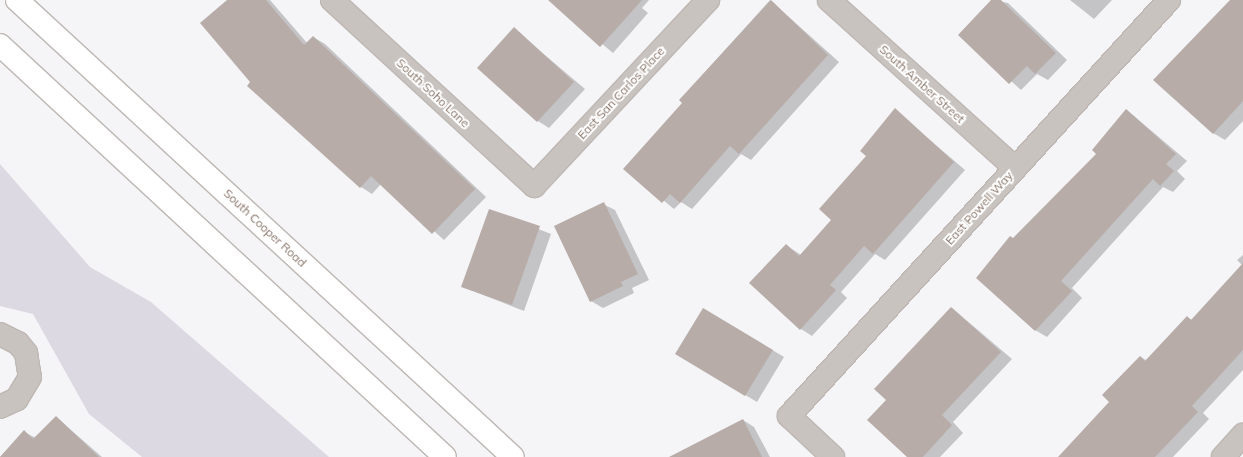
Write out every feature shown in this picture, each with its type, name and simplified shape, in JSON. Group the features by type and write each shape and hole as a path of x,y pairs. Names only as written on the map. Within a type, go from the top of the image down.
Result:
{"main road":[{"name":"South Cooper Road","path":"17,0 513,457"},
{"path":"0,45 445,457"}],"street":[{"name":"South Soho Lane","path":"332,0 534,186"},
{"name":"East San Carlos Place","path":"534,186 708,0"},
{"name":"South Amber Street","path":"829,0 1015,168"},
{"name":"East Powell Way","path":"833,457 789,416 1168,0"},
{"path":"0,334 18,343 26,353 30,377 17,399 0,408"},
{"path":"1223,457 1243,435"}],"shaded area":[{"path":"0,164 90,267 151,302 329,457 142,457 89,414 33,314 0,306"}],"building":[{"path":"227,0 266,0 304,45 313,36 475,189 432,234 371,176 360,188 247,86 250,82 200,23"},
{"path":"548,0 642,0 600,47"},
{"path":"771,0 828,55 739,154 730,146 680,203 670,194 662,203 623,169 682,103 679,100"},
{"path":"991,0 1001,0 1056,53 1035,74 1027,66 1009,84 958,35"},
{"path":"1230,0 1243,0 1243,101 1213,134 1153,80"},
{"path":"514,27 574,82 537,122 477,68"},
{"path":"895,108 954,162 873,254 864,246 830,285 836,290 800,330 749,283 786,244 799,256 831,220 819,209 866,156 860,151"},
{"path":"1126,109 1176,154 1166,164 1174,171 1160,186 1153,179 1061,281 1072,291 1035,331 976,278 1010,236 1013,238 1096,154 1092,150"},
{"path":"604,202 638,274 621,282 623,286 590,302 554,226"},
{"path":"489,209 540,226 512,305 461,287"},
{"path":"1243,263 1243,350 1192,406 1198,412 1155,457 1058,457 1109,402 1102,395 1140,356 1145,361 1187,316 1191,320"},
{"path":"951,307 1001,352 942,415 952,425 923,457 907,457 867,420 886,400 874,389"},
{"path":"703,308 773,350 745,396 675,354"},
{"path":"56,416 99,457 0,457 24,430 33,439"},
{"path":"743,419 762,457 669,457"}]}
